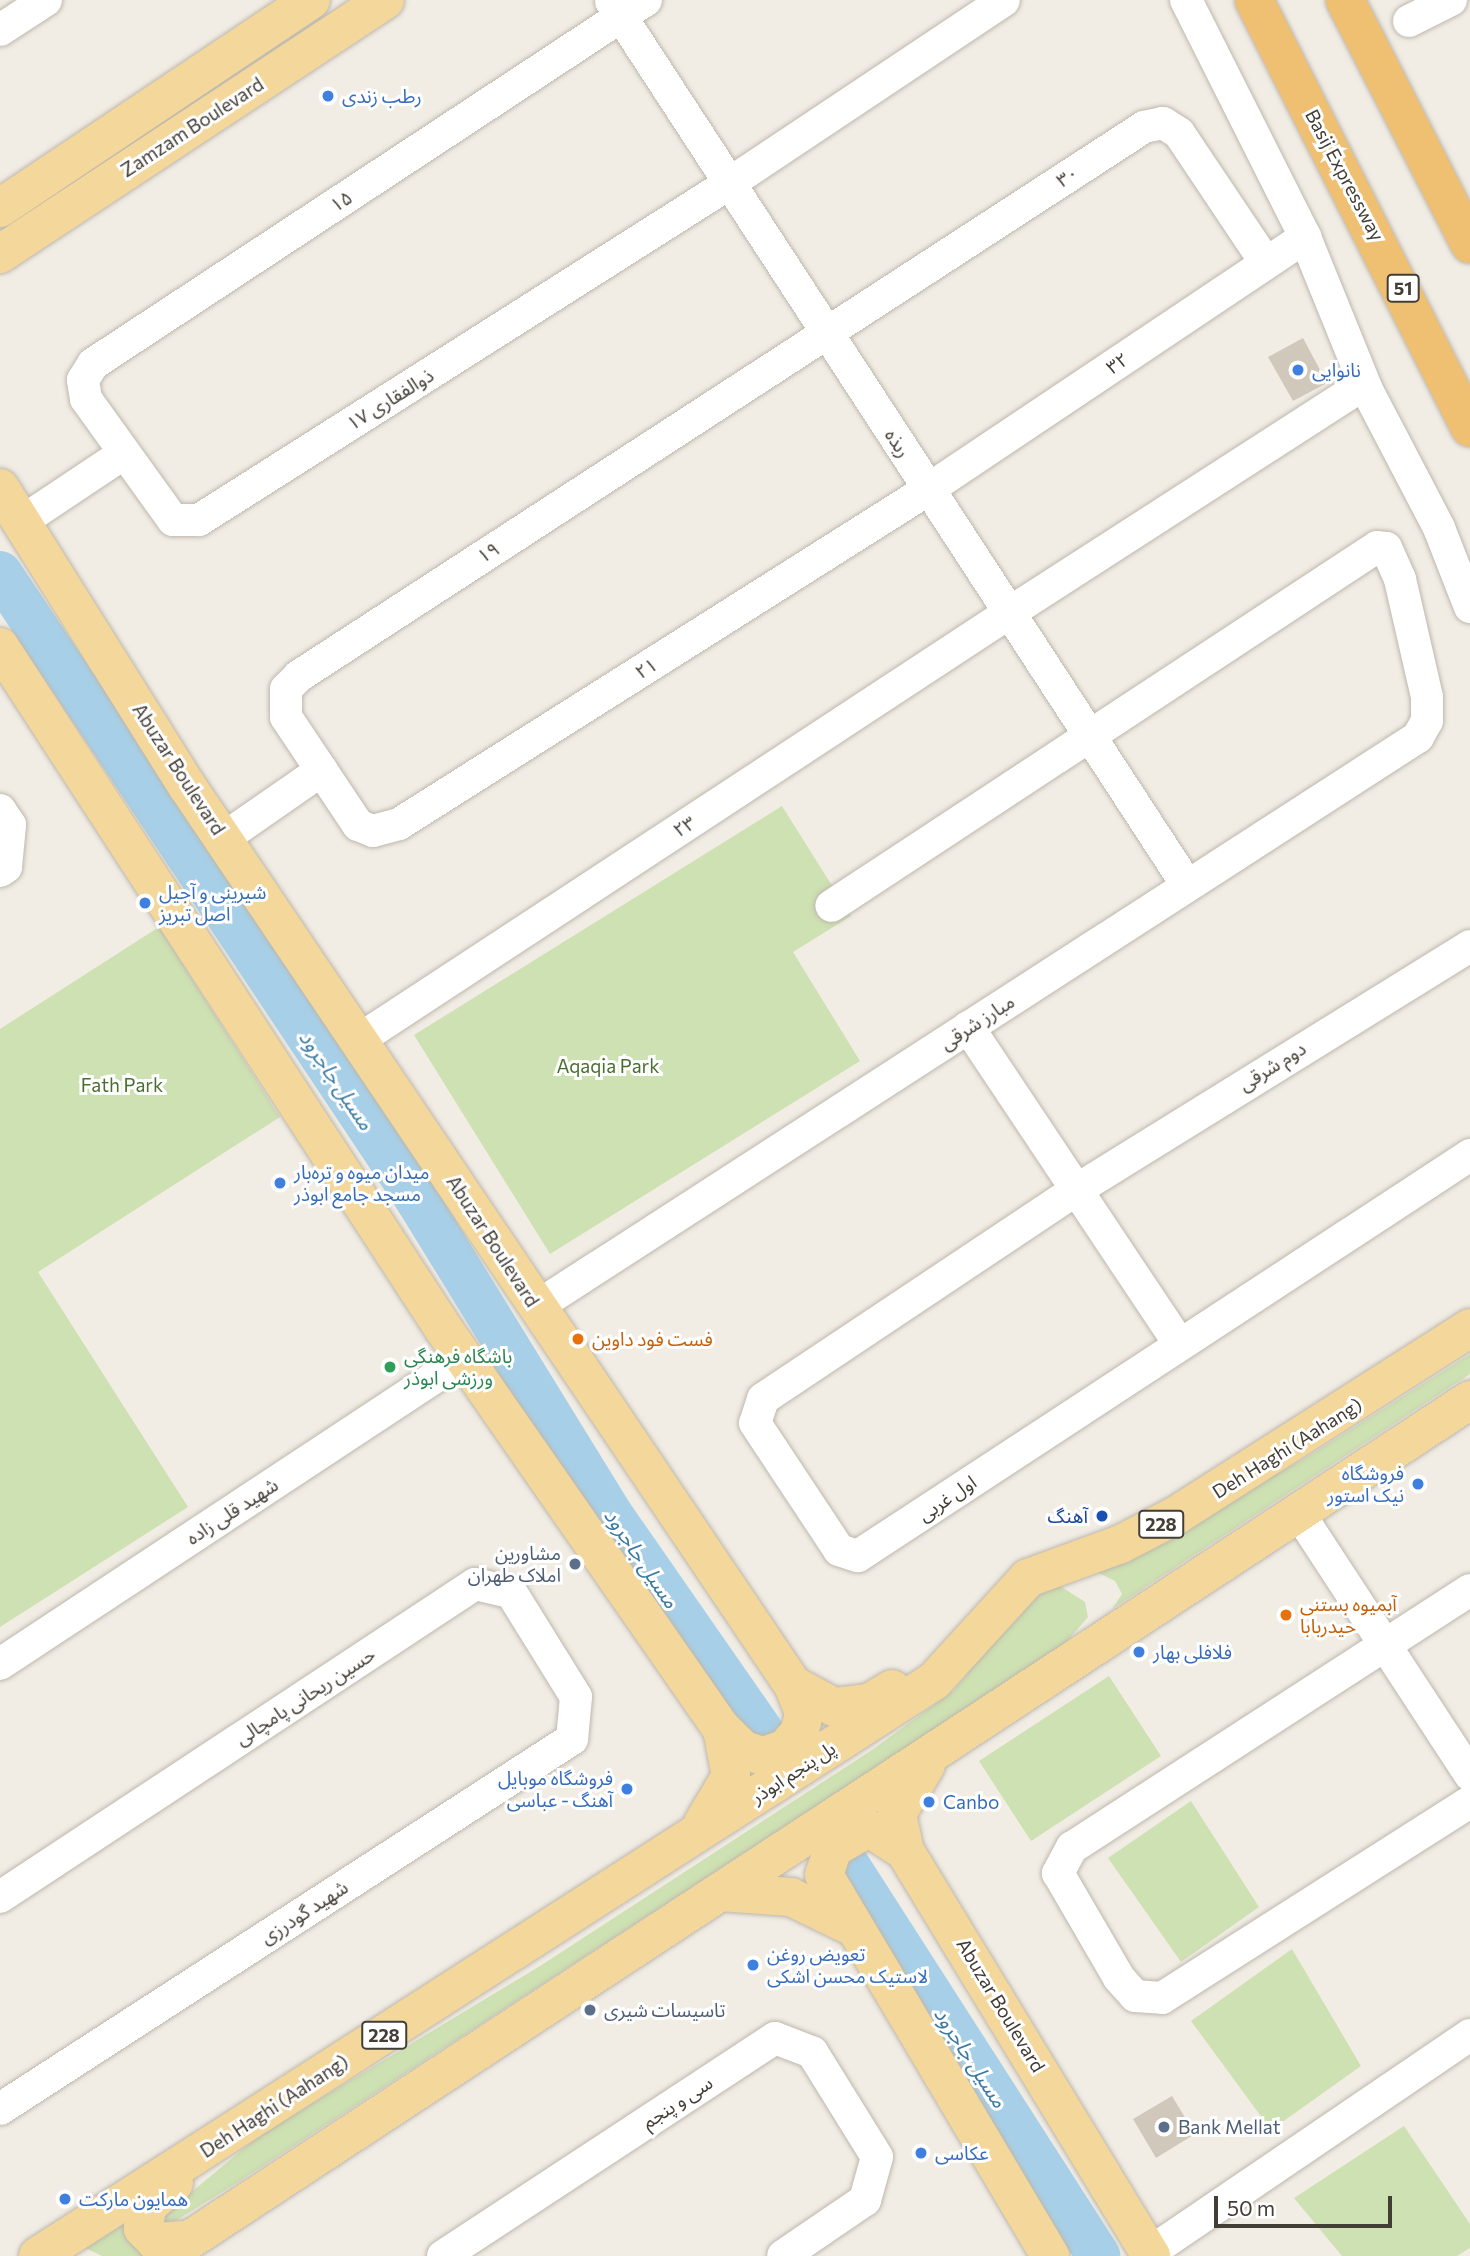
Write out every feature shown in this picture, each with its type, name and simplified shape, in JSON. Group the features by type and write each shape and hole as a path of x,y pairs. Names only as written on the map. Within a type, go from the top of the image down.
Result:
{"highway":[{"name":"Basij Expressway","path":"1254,0 1470,427"},
{"path":"1345,0 1463,231 1470,271"},
{"path":"1332,151 1390,209 1470,362"}],"main road":[{"name":"Zamzam Boulevard","path":"0,208 311,0"},
{"name":"Zamzam Boulevard","path":"6,254 385,0"},
{"name":"Abuzar Boulevard","path":"0,488 224,838 536,1307 793,1685 834,1707 869,1703 965,1644"},
{"path":"0,647 464,1357 722,1729 744,1750 763,1756 785,1749 800,1731 803,1713 793,1685"},
{"name":"Deh Haghi (Aahang)","path":"864,1726 934,1681 1028,1578 1121,1544 1175,1517 1470,1328"},
{"path":"214,2148 156,2196 142,2221 156,2242 176,2248 1470,1400"},
{"name":"پل پنجم ابوذر","path":"722,1818 864,1726"},
{"path":"689,1839 724,1797 731,1776 722,1729"},
{"name":"Abuzar Boulevard","path":"935,1753 897,1814 905,1850 1150,2254"},
{"name":"Deh Haghi (Aahang)","path":"55,2254 722,1818"},
{"path":"905,1850 874,1831 848,1836 826,1860 831,1892 1050,2256"},
{"path":"720,1892 791,1897 853,1927"}],"street":[{"path":"0,30 46,0"},
{"path":"730,183 1004,0"},
{"path":"1186,0 1305,237 1367,390 1439,528 1470,607"},
{"path":"1409,21 1451,0"},
{"name":"ربذه","path":"626,5 730,183 1186,885"},
{"name":"۱۵","path":"86,399 83,380 93,364 626,5"},
{"name":"۳۰","path":"825,330 1144,127 1163,123 1179,133 1266,263"},
{"name":"ذوالفقاری ۱۷","path":"86,399 173,520 199,520 730,183"},
{"name":"۳۲","path":"929,489 1305,237"},
{"name":"۱۹","path":"358,825 282,707 286,689 299,676 825,330"},
{"name":"۲۳","path":"359,1039 1009,613 1354,391 1367,390"},
{"path":"21,522 123,454"},
{"name":"۲۱","path":"358,825 373,831 399,824 929,489"},
{"name":"مبارز شرقی","path":"536,1307 1418,737 1427,721 1427,698 1400,579 1387,548 1377,547 1091,739"},
{"path":"831,906 1091,739"},
{"path":"224,838 322,770"},
{"path":"0,810 10,825 3,869"},
{"name":"دوم شرقی","path":"755,1423 763,1399 1076,1190 1469,946"},
{"path":"968,1027 1179,1343 1470,1155"},
{"name":"اول غربی","path":"755,1423 839,1550 858,1556 1179,1343"},
{"name":"شهید قلی زاده","path":"0,1664 464,1357"},
{"path":"1298,1512 1470,1775"},
{"name":"حسین ریحانی پامچالی","path":"0,1897 475,1584 512,1592 576,1697"},
{"path":"1470,1590 1072,1847 1058,1873 1068,1898 1135,1996 1162,1998 1470,1802"},
{"name":"شهید گودرزی","path":"0,2109 572,1739 576,1697"},
{"path":"1150,2254 1470,2035"},
{"name":"سی و پنجم","path":"451,2254 775,2038 812,2052 877,2157 865,2200 783,2256"}],"green space":[{"name":"Aqaqia Park","path":"782,806 851,916 793,952 860,1061 550,1254 414,1035"},
{"name":"Fath Park","path":"159,927 280,1117 38,1272 188,1507 0,1627 0,1029"},
{"path":"1470,1354 1470,1374 1112,1609 1122,1594 1115,1581 1088,1568 1181,1527 1307,1457"},
{"path":"1060,1586 1085,1602 1088,1617 1064,1645 232,2186 167,2226 158,2220 260,2135 540,1966 872,1750 953,1691 1030,1598"},
{"path":"1109,1676 1161,1756 1031,1841 979,1761"},
{"path":"1191,1801 1259,1907 1181,1962 1108,1858"},
{"path":"1292,1949 1361,2066 1271,2130 1191,2021"},
{"path":"1404,2126 1470,2224 1470,2248 1457,2256 1342,2256 1294,2198"},
{"path":"127,2209 148,2256 102,2256 75,2243"}],"building":[{"name":"نانوایی","path":"1303,338 1327,383 1293,401 1268,357"},
{"name":"Bank Mellat","path":"1172,2096 1195,2134 1156,2158 1133,2119"}],"waterway":[{"name":"مسیل جاجرود","path":"0,573 418,1201 612,1516 761,1730"},
{"name":"مسیل جاجرود","path":"843,1858 1099,2256"}],"place":[{"name":"رطب زندی","path":"328,96"},
{"name":"نانوایی","path":"1298,370"},
{"name":"شیرینی و آجیل اصل تبریز","path":"145,903"},
{"name":"میدان میوه و تره‌بار مسجد جامع ابوذر","path":"280,1183"},
{"name":"فست فود داوین","path":"578,1339"},
{"name":"باشگاه فرهنگی ورزشی ابوذر","path":"390,1367"},
{"name":"فروشگاه نیک استور","path":"1418,1484"},
{"name":"آهنگ","path":"1102,1516"},
{"name":"مشاورین املاک طهران","path":"575,1564"},
{"name":"آبمیوه بستنی حیدربابا","path":"1286,1615"},
{"name":"فلافلی بهار","path":"1139,1652"},
{"name":"فروشگاه موبایل آهنگ - عباسی","path":"627,1789"},
{"name":"Canbo","path":"929,1802"},
{"name":"تعویض روغن لاستیک محسن اشکی","path":"753,1965"},
{"name":"تاسیسات شیری","path":"590,2010"},
{"name":"Bank Mellat","path":"1164,2127"},
{"name":"عکاسى","path":"921,2153"},
{"name":"همایون مارکت","path":"65,2199"}]}
